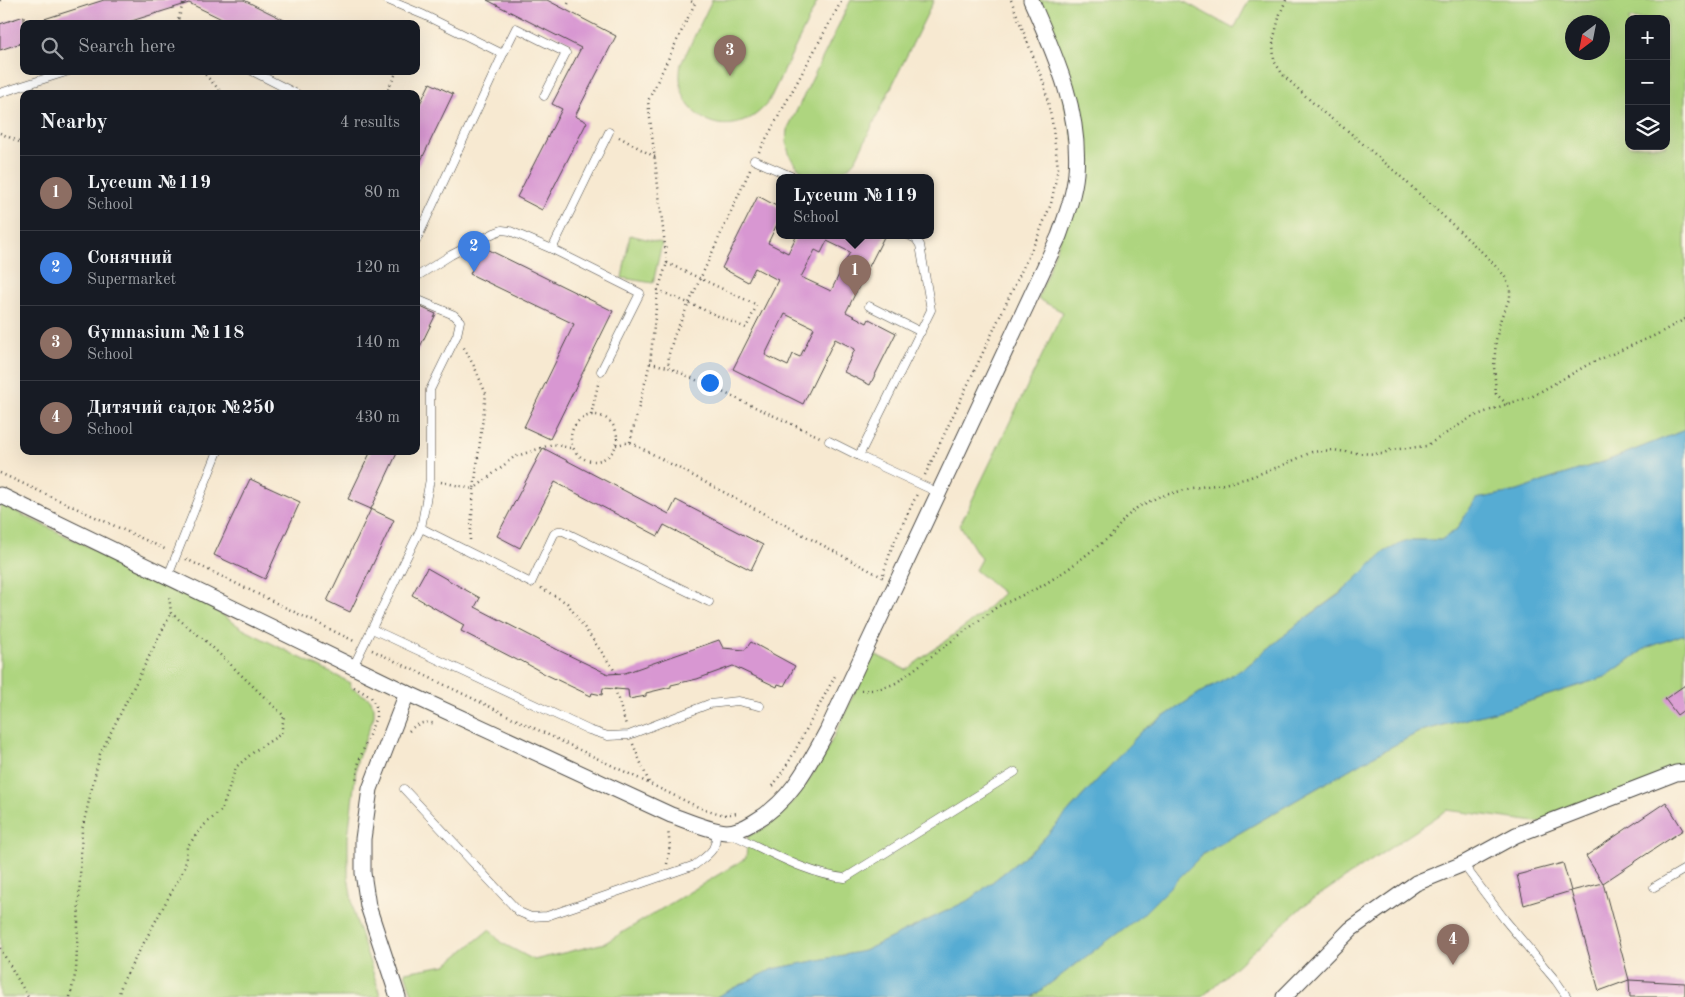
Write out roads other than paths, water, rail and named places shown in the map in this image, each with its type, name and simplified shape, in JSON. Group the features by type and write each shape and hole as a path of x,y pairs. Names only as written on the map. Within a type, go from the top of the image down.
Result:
{"street":[{"path":"0,495 407,693 671,815 700,826 721,831 745,828 763,817 788,796 828,732 1059,236 1070,204 1076,174 1074,120 1061,74 1031,0"},
{"path":"398,997 368,906 363,873 363,840 370,789 407,693"},
{"path":"1284,997 1351,929 1416,883 1463,864 1516,835 1676,773 1685,772"}],"lane":[{"path":"388,0 503,54"},
{"path":"420,232 516,28 566,53 544,96"},
{"path":"0,93 56,75"},
{"path":"260,75 289,90"},
{"path":"552,249 609,132"},
{"path":"754,160 786,174"},
{"path":"420,274 451,255 502,230 510,231 552,249 640,293 601,371"},
{"path":"859,456 931,310 920,245 916,239"},
{"path":"353,667 421,528 430,480 430,390 457,335 460,321 454,315 420,301"},
{"path":"869,306 921,332"},
{"path":"828,441 939,493"},
{"path":"168,576 216,455"},
{"path":"421,528 531,582 554,534 558,531 563,531 709,602"},
{"path":"372,629 589,730 608,736 629,735 709,704 738,701 760,706"},
{"path":"404,789 519,912 531,918 547,916 695,865 712,852 721,831 810,870 845,878 1015,772"},
{"path":"1463,864 1567,997"},
{"path":"1654,887 1685,869"}],"water":[{"path":"1685,430 1685,636 1682,635 1646,648 1605,677 1505,709 1421,731 1357,765 1203,854 1142,915 1032,997 716,997 773,969 864,951 971,899 1036,847 1142,731 1201,692 1246,667 1299,623 1341,593 1384,552 1412,540 1441,540 1456,530 1476,499 1518,491 1606,461"}],"place":[{"name":"Gymnasium №118","path":"730,76"},
{"name":"Сонячний","path":"474,272"},
{"name":"Lyceum №119","path":"855,296"},
{"name":"Дитячий садок №250","path":"1453,965"}]}
